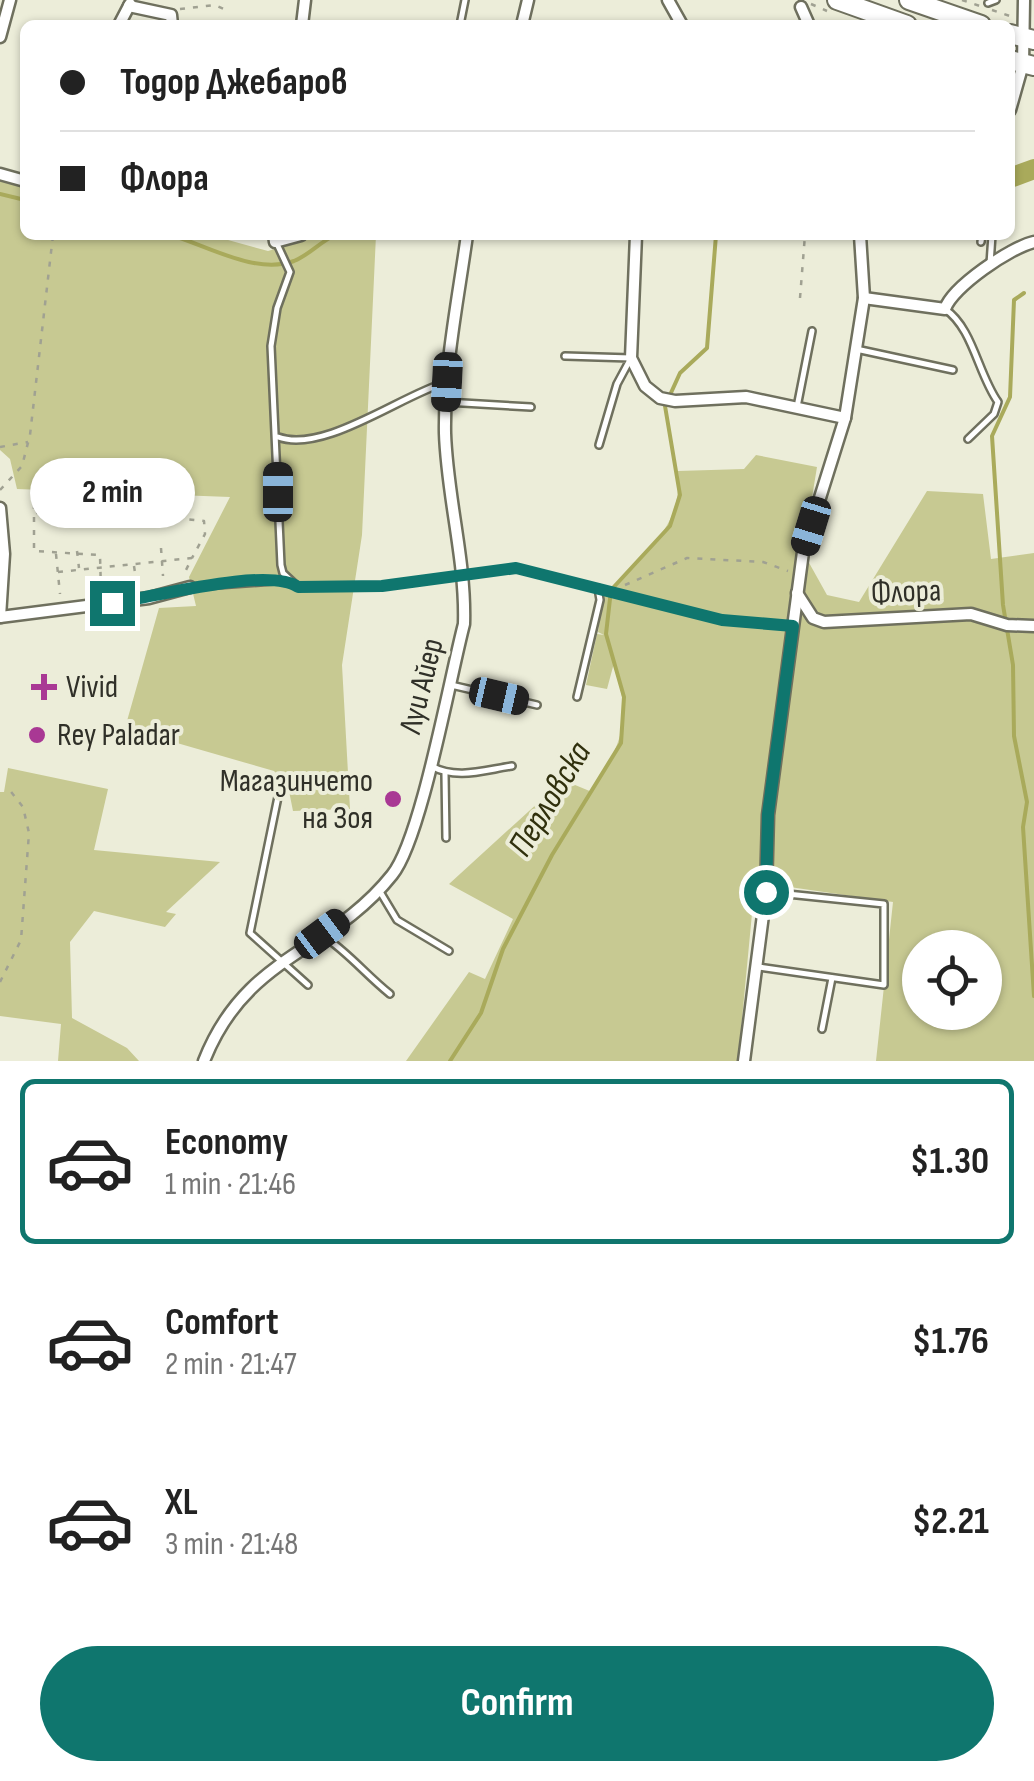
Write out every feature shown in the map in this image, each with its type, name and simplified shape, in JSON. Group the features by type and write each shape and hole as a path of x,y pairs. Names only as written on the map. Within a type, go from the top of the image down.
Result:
{"main road":[{"path":"837,0 862,17"},
{"path":"909,0 967,20"}],"street":[{"path":"0,37 10,0"},
{"path":"1015,90 1022,63 1017,30 1024,0"},
{"path":"131,3 171,20"},
{"path":"802,7 807,20"},
{"name":"Луи Айер","path":"204,1061 229,1008 280,962 379,890 396,872 408,848 464,624 463,573 448,480 446,402 466,240"},
{"path":"636,240 631,358 635,374 660,398 676,401 726,396 844,418"},
{"path":"744,1061 766,892 768,814 797,592 803,552 844,418 864,298 860,240"},
{"path":"864,298 947,303 989,266 1034,242"},
{"path":"0,508 4,554 0,617 149,598 187,582"},
{"name":"Флора","path":"797,592 813,618 824,622 971,614 1007,626 1033,626"}],"lane":[{"path":"988,3 996,0"},
{"path":"989,266 992,240"},
{"path":"278,243 290,272 272,325 281,564 288,580 298,587 360,587 516,568 722,620 793,626"},
{"path":"947,303 959,318 983,382 998,402 994,414 968,439"},
{"path":"797,407 812,332"},
{"path":"856,349 953,370"},
{"path":"565,356 631,358 617,384 599,446"},
{"path":"278,437 300,439 356,424 380,416 425,388 447,382"},
{"path":"446,402 531,407"},
{"path":"187,582 288,580"},
{"path":"577,697 600,600 598,588"},
{"path":"448,685 538,705"},
{"path":"428,765 445,774 512,766"},
{"path":"445,774 446,838"},
{"path":"279,792 250,932 308,984"},
{"path":"379,890 397,920 448,951"},
{"path":"756,966 884,985 884,904 766,892"},
{"path":"322,934 349,953 353,964 390,994"},
{"path":"822,1029 832,978"}],"path":[{"path":"171,20 182,8 215,5 224,9"},
{"path":"0,490 22,466 28,442 53,240"},
{"path":"800,298 805,240"},
{"path":"0,447 28,442"},
{"path":"34,504 34,550 100,556 101,591"},
{"path":"34,513 51,510 49,505 204,520 205,534 192,558 187,582"},
{"path":"161,548 163,576"},
{"path":"56,552 60,594"},
{"path":"77,552 79,570"},
{"path":"58,572 192,558"},
{"path":"616,592 686,558 763,562 784,572 802,566"},
{"path":"134,564 136,580"},
{"path":"0,982 21,940 29,832 22,807 8,788"}],"green space":[{"path":"0,178 20,184 20,240 228,240 268,251 305,240 376,240 362,535 342,665 350,809 293,811 288,786 274,771 125,728 159,608 196,606 189,577 230,497 17,489 10,459 0,450"},
{"path":"756,455 817,467 803,552 827,595 859,602 927,491 983,494 991,559 1034,553 1034,1061 876,1061 893,902 755,882 738,1061 406,1061 469,972 485,979 513,919 449,884 563,780 592,792 611,758 623,716 614,663 607,689 586,685 597,634 604,635 598,632 604,592 611,591 668,524 678,491 678,471 744,469"},
{"path":"8,768 108,789 94,850 220,862 166,912 176,914 165,927 94,911 70,942 72,1018 127,1048 139,1061 58,1061 61,1024 0,1016 0,792 4,792"}],"waterway":[{"name":"Перловска","path":"1015,176 1034,169"},
{"path":"0,194 20,199"},
{"path":"185,240 264,264 294,261 326,240"},
{"name":"Перловска","path":"450,1061 481,1013 503,949 552,855 621,743 624,697 606,634 611,590 670,526 680,495 665,406 680,373 707,348 716,240"},
{"path":"1024,293 1014,300 1010,397 992,436 1003,605 1013,665 1014,736 1027,802 1023,827 1034,996"}],"place":[{"name":"Vivid","path":"44,687"},
{"name":"Rey Paladar","path":"37,735"},
{"name":"Магазинчето на Зоя","path":"393,799"}],"route":[{"path":"112,603 227,583 288,580 298,587 382,586 516,568 722,620 793,626 768,814 766,892"}]}
